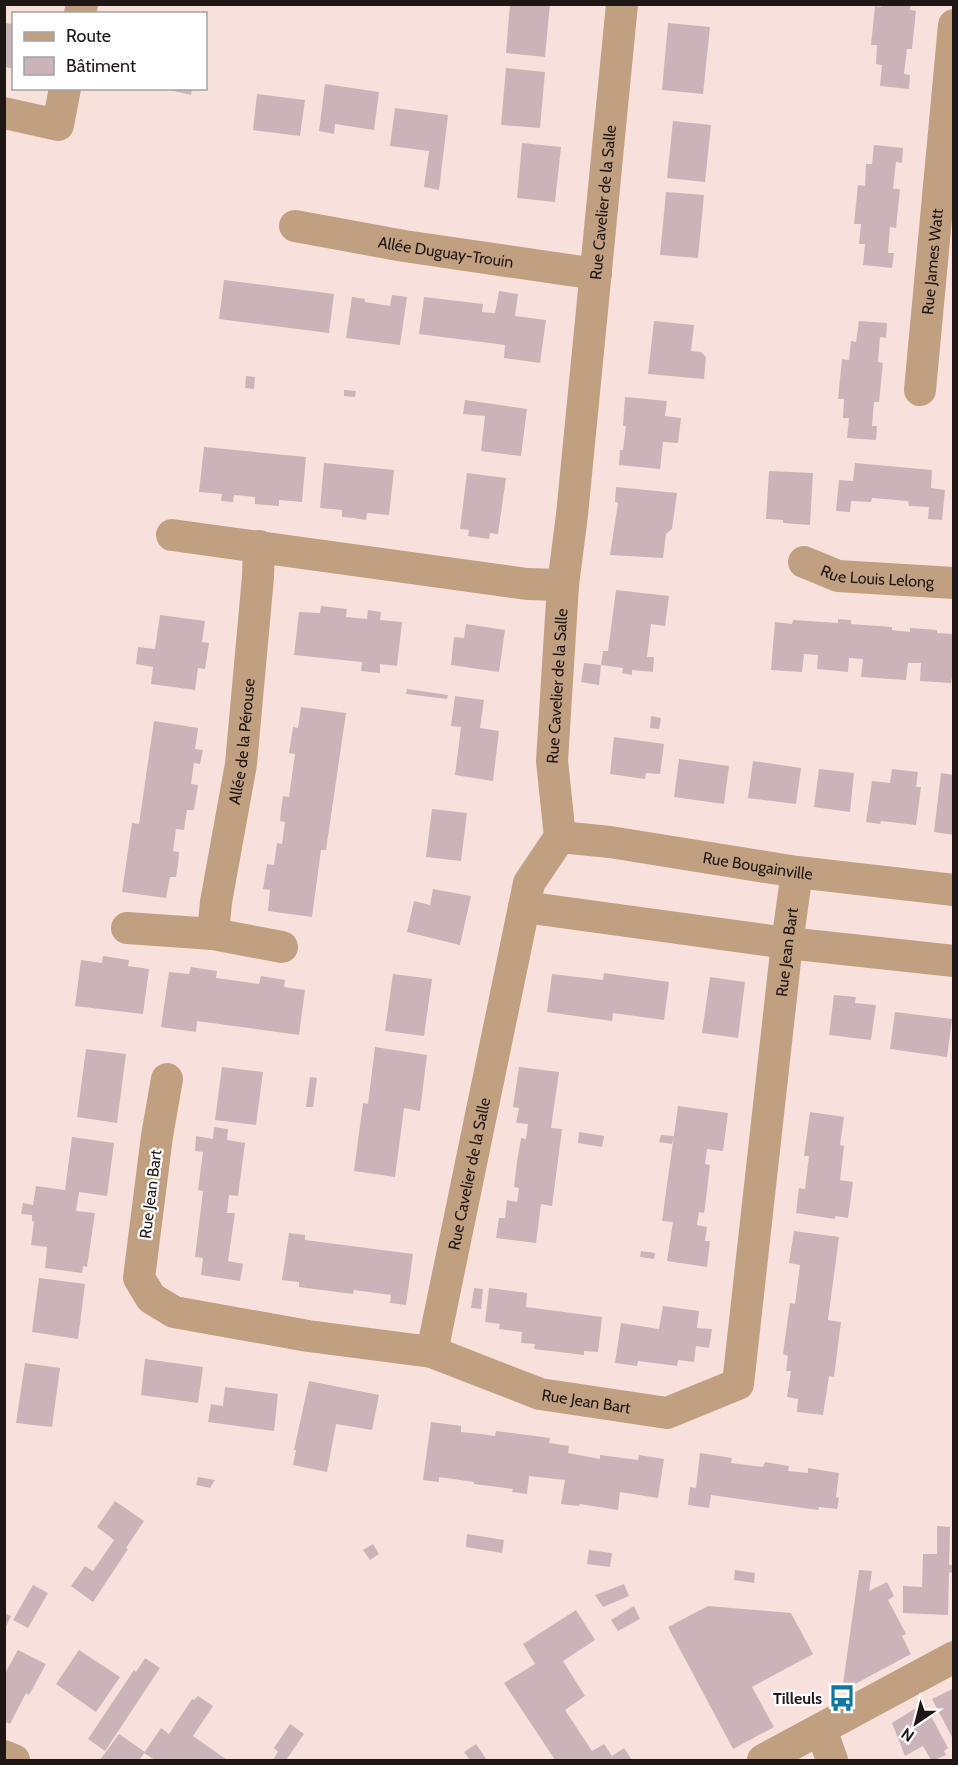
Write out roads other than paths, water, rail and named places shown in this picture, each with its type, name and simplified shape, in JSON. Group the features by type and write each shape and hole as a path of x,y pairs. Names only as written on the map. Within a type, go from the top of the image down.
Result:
{"street":[{"name":"Rue Cavelier de la Salle","path":"432,1352 529,883 560,837 552,761 563,585 572,515 622,4"},
{"name":"Rue James Watt","path":"920,390 954,25"},
{"path":"4,113 58,125 65,90"},
{"name":"Allée Duguay-Trouin","path":"295,226 404,246 596,274"},
{"path":"172,535 527,584 563,585"},
{"name":"Allée de la Pérouse","path":"213,934 216,902 241,764 259,546"},
{"name":"Rue Louis Lelong","path":"804,562 838,576 954,583"},
{"name":"Rue Bougainville","path":"560,837 610,842 797,872 954,890"},
{"name":"Rue Jean Bart","path":"167,1079 157,1136 139,1278 151,1298 174,1312 308,1336 432,1352 540,1394 667,1413 738,1384 787,943 797,872"},
{"path":"524,907 787,943 954,961"},
{"path":"127,928 213,934 282,947"},
{"path":"763,1761 954,1657"},
{"path":"820,1729 832,1761"},
{"path":"4,1756 14,1761"}],"place":[{"name":"Tilleuls","path":"842,1698"}]}
